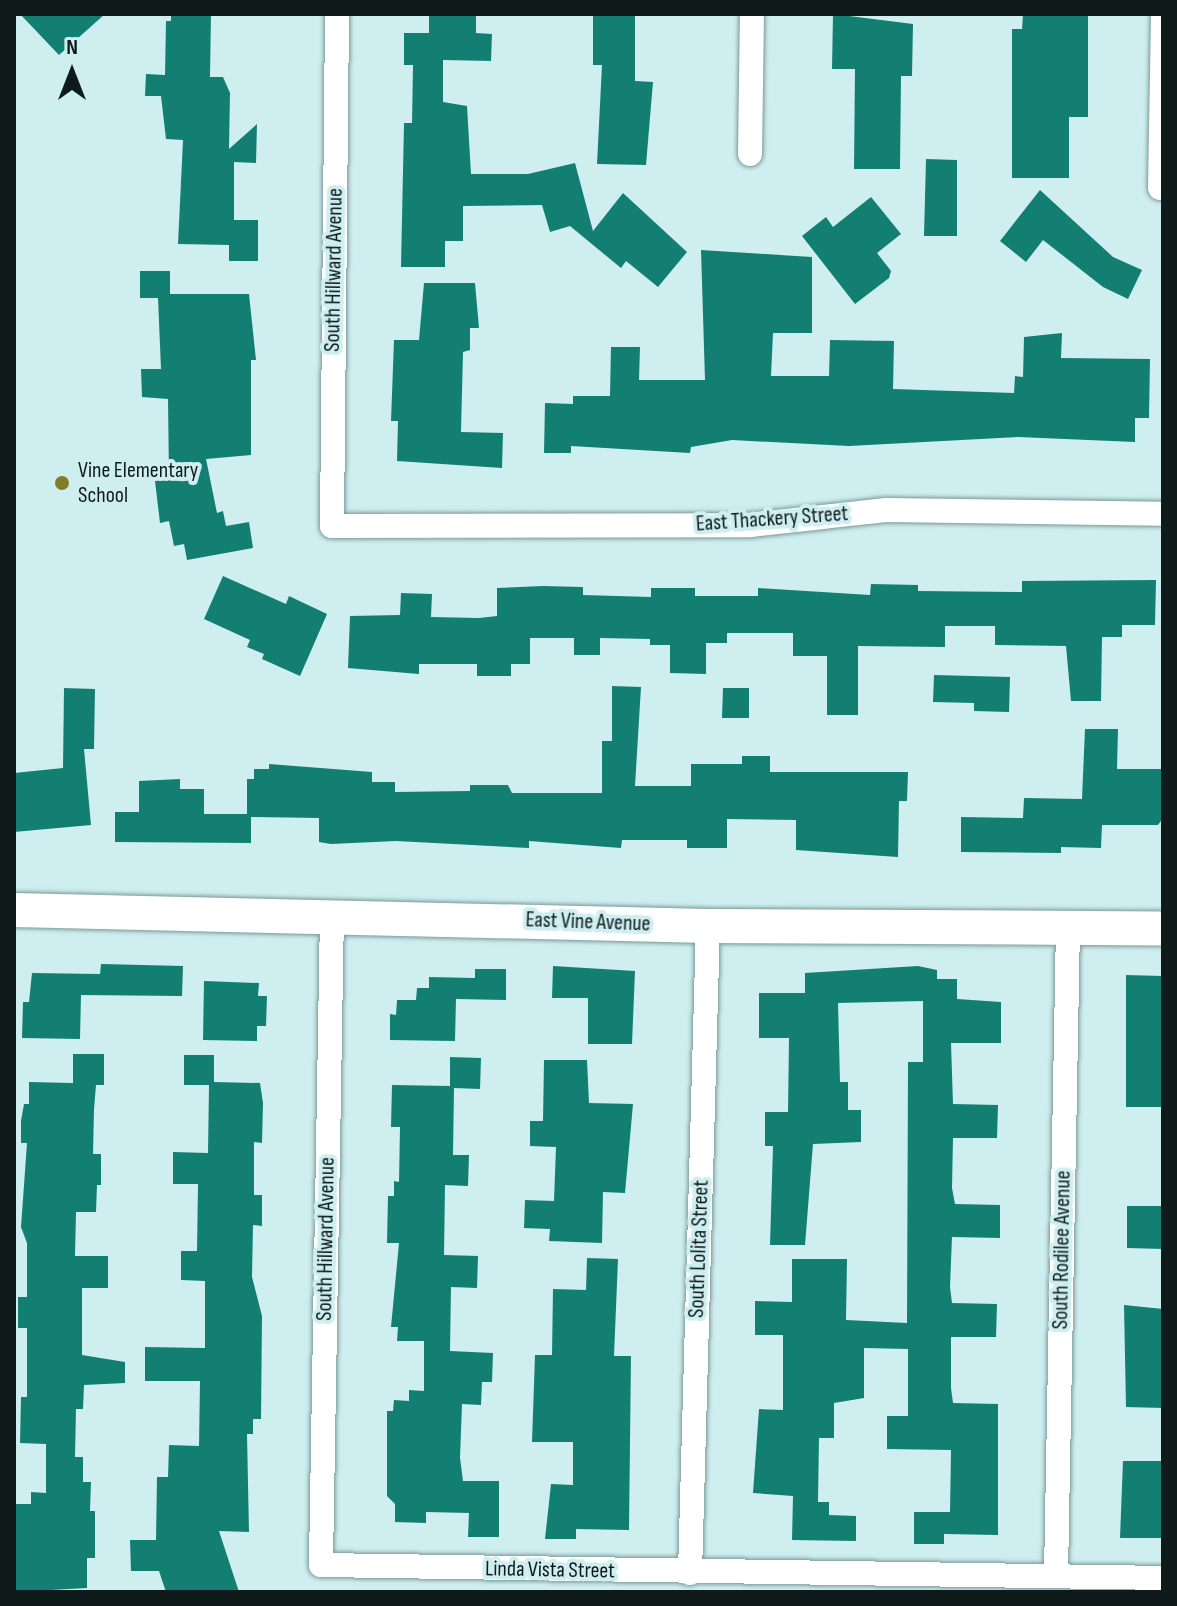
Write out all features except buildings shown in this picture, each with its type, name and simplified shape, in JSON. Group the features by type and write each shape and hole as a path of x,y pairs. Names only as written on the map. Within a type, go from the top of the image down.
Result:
{"street":[{"name":"South Hillward Avenue","path":"332,526 337,14"},
{"path":"750,154 752,14"},
{"path":"1160,188 1163,14"},
{"name":"East Thackery Street","path":"332,526 750,525 886,510 1163,514"},
{"name":"East Vine Avenue","path":"14,910 332,913 708,926 1163,928"},
{"name":"South Hillward Avenue","path":"321,1565 332,913"},
{"name":"South Lolita Street","path":"690,1573 708,926"},
{"name":"South Rodilee Avenue","path":"1056,1575 1068,926"},
{"name":"Linda Vista Street","path":"321,1565 1163,1578"}],"place":[{"name":"Vine Elementary School","path":"62,483"}]}
